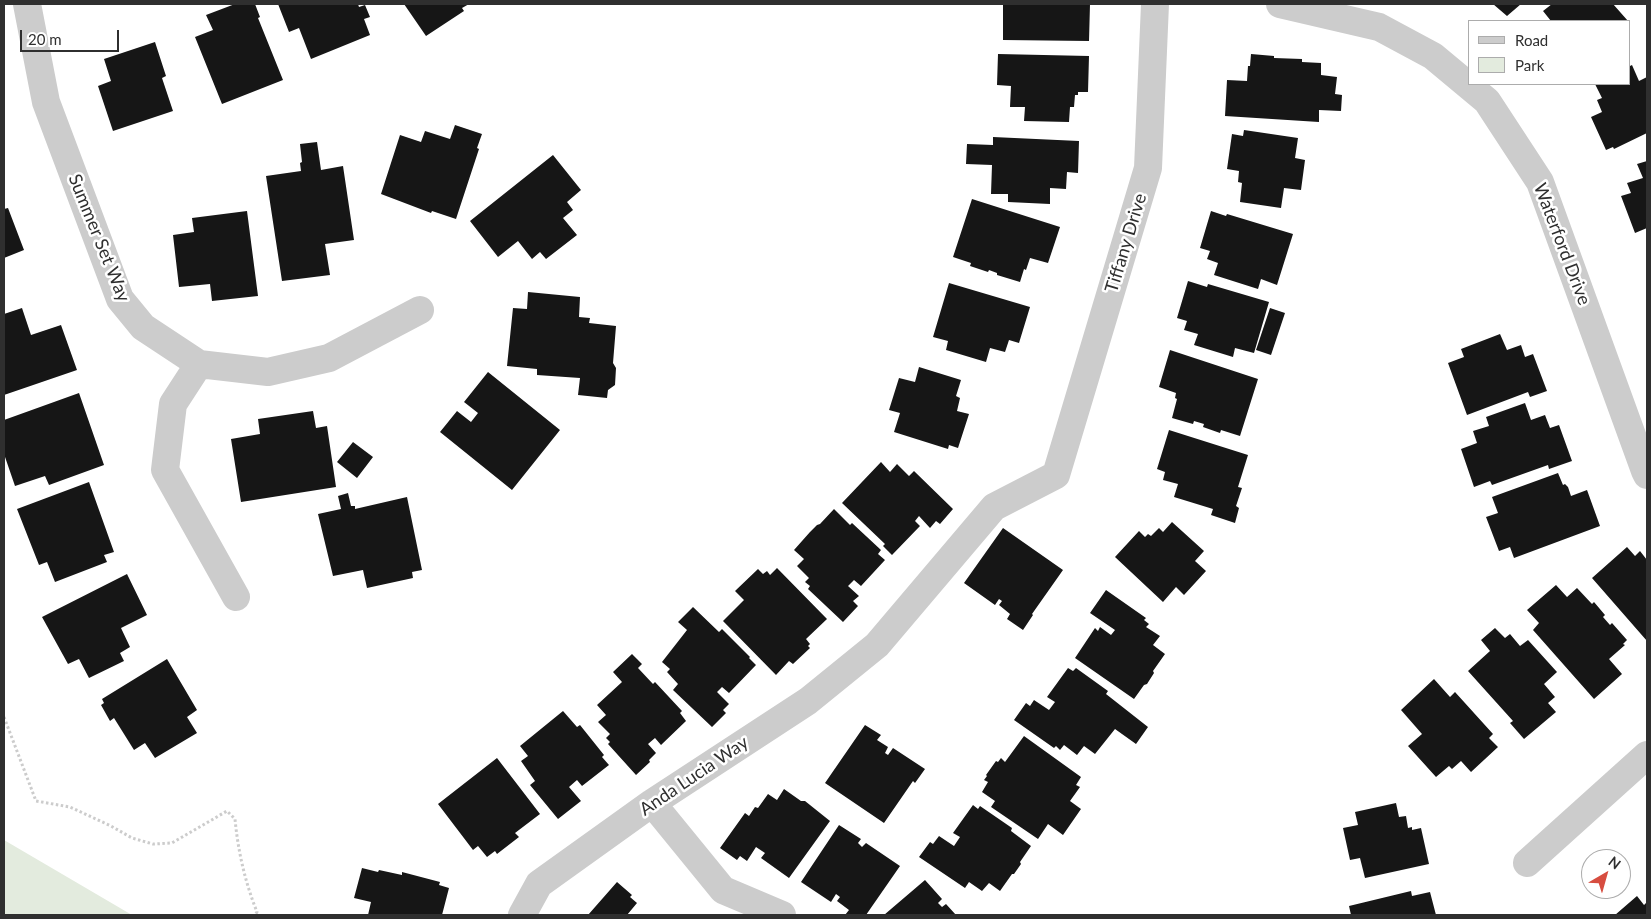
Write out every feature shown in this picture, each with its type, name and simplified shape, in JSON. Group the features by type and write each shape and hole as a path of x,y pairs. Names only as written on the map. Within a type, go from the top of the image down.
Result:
{"street":[{"name":"Summer Set Way","path":"29,4 46,102 120,299 143,327 199,364"},
{"name":"Tiffany Drive","path":"1056,475 1148,168 1155,4"},
{"name":"Waterford Drive","path":"1280,4 1379,27 1433,56 1487,101 1540,182 1647,474"},
{"path":"236,597 165,470 173,404 199,364 268,372 329,358 420,310"},
{"name":"Anda Lucia Way","path":"522,915 539,884 652,803 808,701 877,645 994,508 1056,475"},
{"path":"1527,863 1647,755"},
{"path":"652,803 723,890 782,915"}],"path":[{"path":"4,717 36,801 70,807 132,838 153,844 172,843 226,811 235,819 243,870 257,912 255,915"}],"green space":[{"path":"4,840 132,915 4,915"}],"building":[{"path":"235,4 255,4 260,17 258,18 283,80 222,104 195,37 213,30 206,15"},
{"path":"278,4 358,4 359,7 365,5 370,17 364,19 370,35 311,59 299,28 289,32"},
{"path":"404,4 469,4 462,8 464,11 426,36"},
{"path":"1003,4 1090,4 1089,41 1003,40"},
{"path":"1493,4 1521,4 1507,16"},
{"path":"1552,4 1613,4 1627,20 1550,20 1543,11"},
{"path":"155,42 166,76 162,78 173,111 113,131 98,86 111,81 104,59"},
{"path":"998,54 1089,56 1088,92 1078,92 1078,95 1075,95 1074,107 1070,107 1069,122 1024,121 1025,107 1010,107 1011,86 997,85"},
{"path":"1251,54 1274,56 1274,58 1302,59 1302,62 1321,63 1321,75 1337,77 1335,94 1342,95 1341,111 1319,110 1319,122 1225,116 1227,80 1247,81"},
{"path":"1631,66 1639,81 1647,77 1647,133 1614,149 1613,147 1606,150 1591,117 1602,112 1597,100 1602,98 1596,85 1631,85"},
{"path":"455,125 482,134 477,148 479,149 456,219 432,211 431,213 381,194 400,135 421,142 425,131 450,139"},
{"path":"1244,130 1298,138 1295,158 1305,160 1301,190 1284,188 1281,208 1240,202 1242,183 1238,182 1239,171 1227,169 1232,134 1243,136"},
{"path":"993,137 1079,141 1078,173 1067,172 1066,189 1050,188 1050,204 1008,202 1008,194 991,194 992,165 966,164 967,144 993,145"},
{"path":"317,142 321,170 343,166 354,240 325,244 330,275 282,281 266,176 301,171 300,144"},
{"path":"553,155 581,190 567,202 573,210 563,218 577,235 546,259 540,252 532,259 518,241 498,257 470,221"},
{"path":"1647,161 1647,228 1635,233 1621,196 1631,193 1627,183 1643,178 1637,164"},
{"path":"972,199 1060,227 1048,263 1030,258 1020,282 997,275 997,273 989,270 988,272 970,266 971,263 953,257"},
{"path":"8,208 24,250 4,258 4,209"},
{"path":"247,211 258,296 212,301 210,284 179,287 173,235 194,232 192,218"},
{"path":"1211,211 1293,234 1277,285 1261,279 1258,289 1214,275 1218,263 1207,259 1210,251 1200,248"},
{"path":"1188,281 1207,287 1208,284 1269,302 1254,353 1235,348 1233,357 1194,345 1198,334 1184,330 1187,321 1177,318"},
{"path":"949,283 1030,307 1019,343 1009,340 1005,352 990,348 986,362 946,350 948,341 933,337"},
{"path":"528,292 580,297 579,317 590,318 589,323 616,326 613,363 616,368 615,385 608,390 607,398 578,395 580,378 537,375 537,369 507,366 513,308 527,309"},
{"path":"22,308 31,335 61,325 77,370 4,395 4,314"},
{"path":"1270,308 1285,313 1271,355 1256,350"},
{"path":"1500,334 1507,350 1521,345 1525,357 1533,354 1547,391 1530,397 1528,392 1467,415 1448,363 1464,357 1461,349"},
{"path":"1170,350 1258,379 1240,436 1221,430 1220,433 1203,427 1204,424 1194,421 1193,424 1172,418 1177,399 1175,398 1176,393 1159,387"},
{"path":"919,367 961,380 956,396 960,398 957,411 969,414 958,448 949,445 948,449 894,432 900,413 889,410 899,378 915,382"},
{"path":"488,372 560,430 512,490 440,432 457,411 471,422 478,413 464,402"},
{"path":"79,393 104,465 49,485 45,476 15,486 4,454 4,420"},
{"path":"1525,403 1531,420 1545,415 1550,428 1559,425 1572,461 1549,469 1548,465 1492,485 1490,481 1474,487 1461,449 1477,443 1473,431 1489,426 1486,417"},
{"path":"313,411 316,428 327,426 336,487 241,502 231,439 260,434 258,419"},
{"path":"1169,430 1248,455 1238,487 1242,488 1236,506 1239,508 1235,523 1211,515 1213,509 1174,497 1178,484 1163,480 1165,472 1157,469"},
{"path":"353,442 373,457 357,478 337,462"},
{"path":"881,462 890,472 897,464 909,476 914,471 953,509 940,524 936,521 930,528 919,516 915,521 920,526 892,555 883,546 885,544 842,503"},
{"path":"1558,473 1563,485 1565,484 1568,487 1571,496 1587,490 1600,526 1514,558 1510,547 1499,551 1486,517 1498,513 1492,497"},
{"path":"89,482 114,552 104,555 107,562 55,582 47,562 39,565 17,509"},
{"path":"348,493 351,506 355,506 355,509 407,497 422,570 412,572 413,578 367,588 363,570 333,576 318,514 341,509 338,496"},
{"path":"834,509 850,525 852,523 881,550 878,554 885,560 861,586 854,580 848,586 859,596 853,601 858,606 843,622 808,589 810,586 805,582 809,578 797,566 804,559 794,550"},
{"path":"1172,522 1204,551 1195,561 1206,571 1184,595 1176,587 1163,602 1115,557 1139,531 1145,537 1148,534 1151,536 1159,528 1163,532"},
{"path":"1003,528 1063,570 1023,630 1007,619 1010,614 999,605 1002,601 999,599 995,605 964,583"},
{"path":"1627,547 1635,556 1640,551 1647,560 1647,641 1592,578"},
{"path":"777,568 827,619 806,639 810,644 808,646 810,648 793,664 789,661 776,675 723,621 744,600 735,591 758,569 763,574 767,571 770,575"},
{"path":"127,574 147,615 121,628 130,647 120,653 124,661 89,678 79,659 68,664 42,617"},
{"path":"1556,585 1567,597 1577,588 1592,604 1594,602 1605,615 1603,617 1610,625 1612,623 1627,640 1623,644 1625,645 1609,659 1622,674 1594,699 1533,630 1539,623 1527,610"},
{"path":"1106,590 1146,618 1144,620 1149,624 1146,627 1160,636 1153,645 1165,654 1153,671 1154,673 1147,684 1144,685 1134,699 1075,658 1095,628 1098,631 1100,627 1111,635 1115,630 1090,613"},
{"path":"693,607 719,632 722,629 756,665 729,693 722,687 717,692 729,704 723,710 726,713 712,727 673,690 678,684 667,672 670,669 662,662 687,630 678,622"},
{"path":"1495,628 1505,638 1510,634 1520,646 1528,640 1557,672 1544,684 1555,697 1548,703 1556,712 1524,739 1510,723 1513,721 1468,671 1490,651 1481,640"},
{"path":"632,654 642,664 638,668 653,684 655,682 682,711 680,713 686,721 661,745 655,738 648,744 656,753 649,760 650,762 636,775 608,744 610,742 606,738 610,734 598,722 606,715 597,705 622,682 613,672"},
{"path":"167,659 197,710 187,717 197,733 155,758 145,743 134,750 114,718 110,721 101,705 104,703 102,699"},
{"path":"1068,668 1073,671 1076,668 1108,691 1106,694 1148,727 1136,744 1115,729 1095,754 1084,746 1077,755 1064,745 1060,750 1056,746 1054,748 1014,720 1026,703 1030,706 1034,700 1049,710 1055,702 1047,697"},
{"path":"1434,679 1450,697 1455,692 1493,734 1489,738 1498,747 1471,772 1461,761 1452,769 1449,766 1436,777 1408,746 1422,734 1401,710"},
{"path":"563,711 577,727 580,725 604,755 602,757 609,765 582,786 577,780 569,787 581,801 558,819 530,785 535,781 521,761 528,756 520,746"},
{"path":"865,725 881,735 877,740 888,747 885,753 888,755 893,748 925,769 915,783 913,781 884,823 825,783"},
{"path":"1024,736 1081,777 1076,785 1080,787 1070,801 1081,809 1063,835 1048,824 1038,839 991,807 995,801 982,792 988,782 984,780 986,775 996,761 998,762 1001,758 1005,762"},
{"path":"497,758 540,814 515,833 519,837 497,854 495,851 487,857 478,846 473,850 438,804"},
{"path":"784,789 801,801 805,801 830,821 789,878 761,858 765,853 756,847 747,861 740,856 737,860 720,848 745,813 749,816 755,807 758,808 768,794 777,800"},
{"path":"1396,803 1399,817 1406,816 1408,828 1412,827 1412,830 1421,828 1429,864 1365,878 1360,858 1350,860 1343,828 1358,825 1355,812"},
{"path":"973,805 978,809 980,806 1012,828 1011,831 1031,846 1020,862 1021,864 1000,891 989,883 982,891 969,882 965,888 919,857 930,842 933,844 939,836 954,846 960,837 953,833"},
{"path":"839,825 861,839 858,843 862,847 866,843 900,866 866,915 845,915 849,910 837,901 840,897 836,894 831,902 801,882"},
{"path":"362,868 402,875 402,872 440,882 439,885 449,888 442,915 368,915 371,902 354,898"},
{"path":"925,880 942,899 938,903 942,907 946,904 956,915 884,915"},
{"path":"617,882 632,895 630,897 637,903 627,915 588,915"},
{"path":"1411,891 1412,896 1430,892 1436,915 1351,915 1349,906"},
{"path":"1637,896 1644,905 1647,902 1647,915 1615,915"}]}
